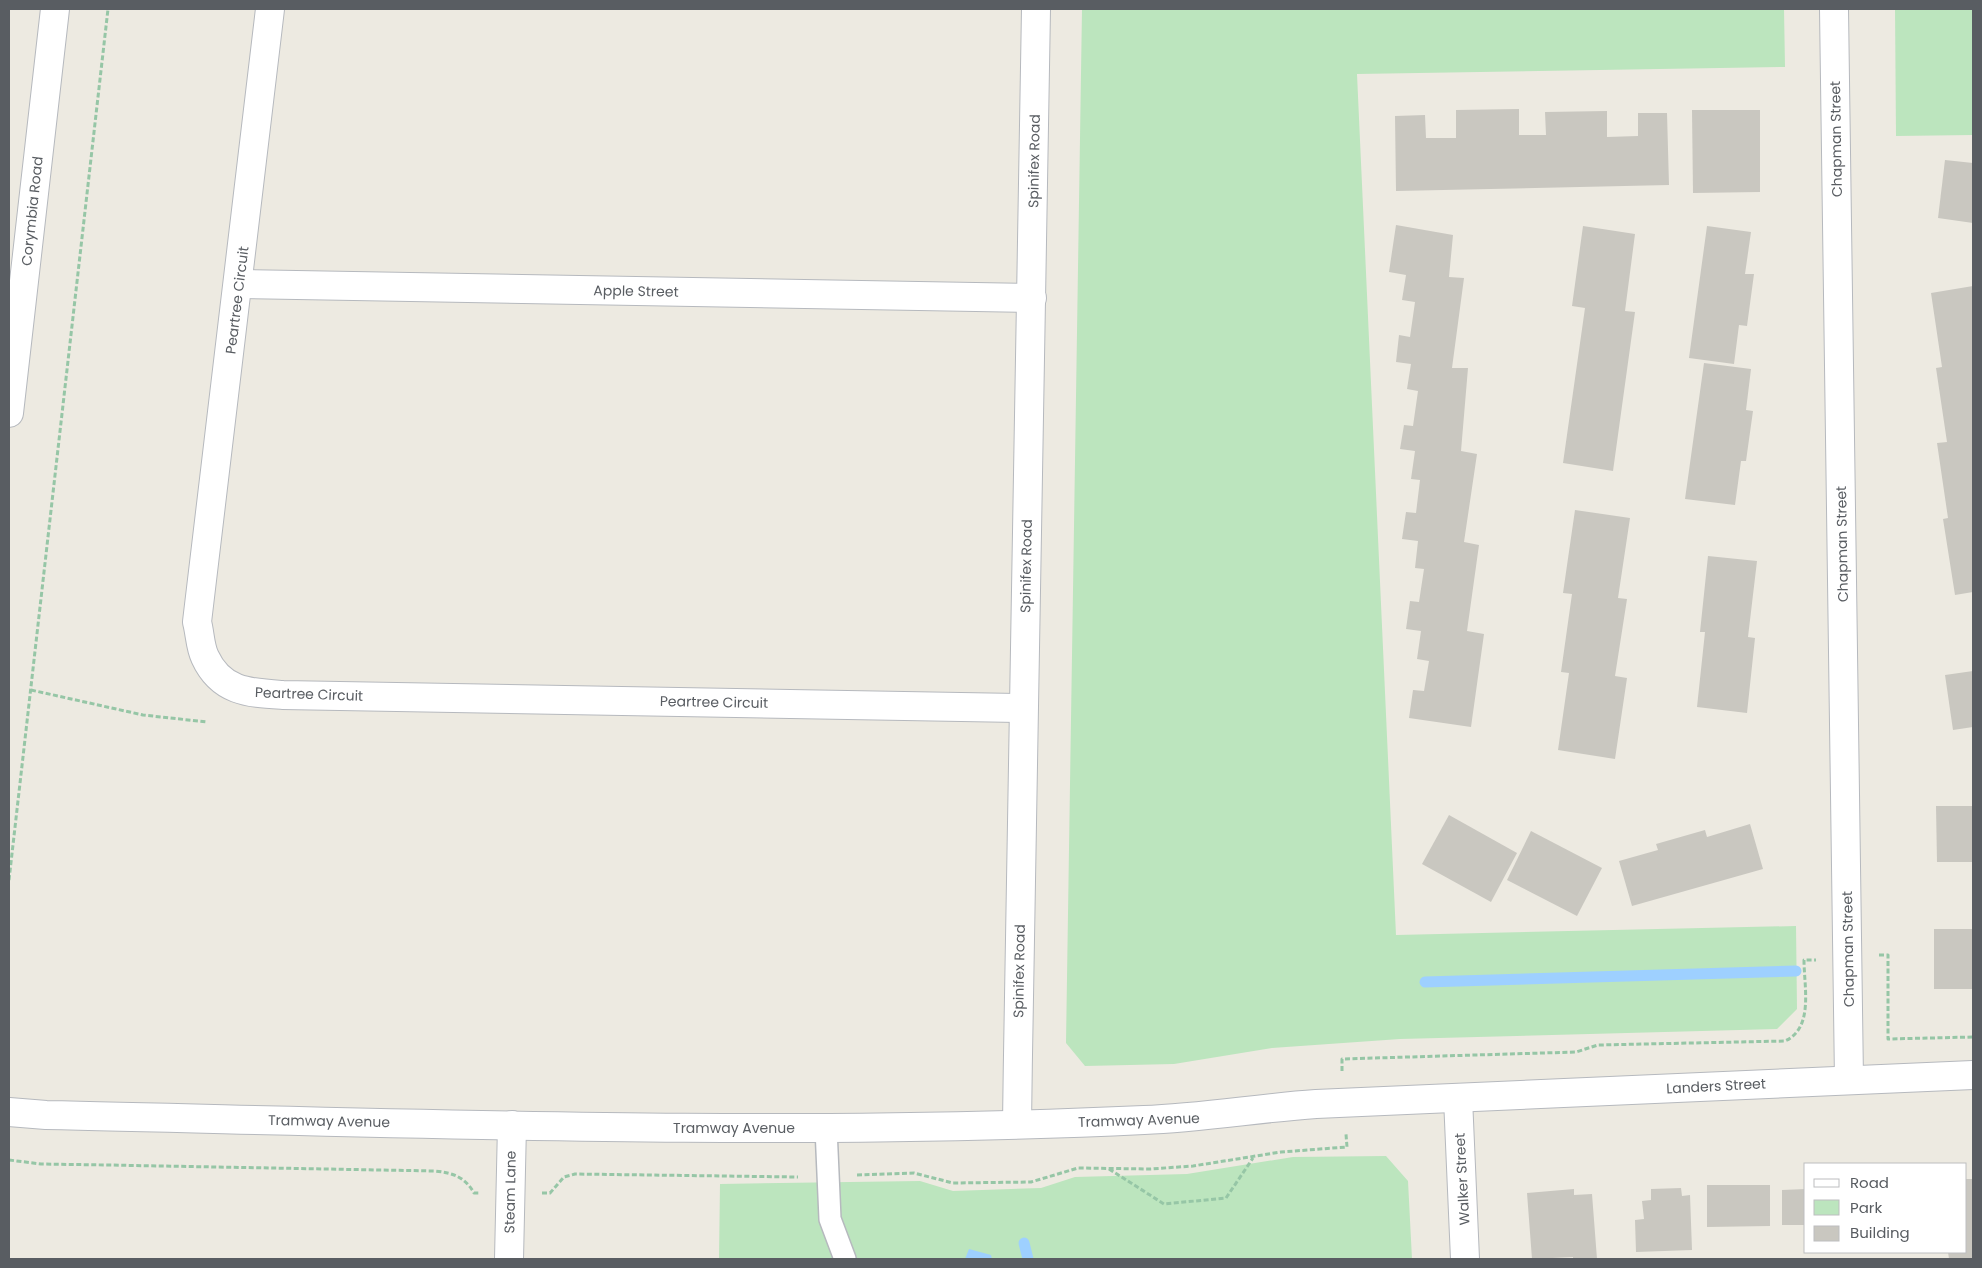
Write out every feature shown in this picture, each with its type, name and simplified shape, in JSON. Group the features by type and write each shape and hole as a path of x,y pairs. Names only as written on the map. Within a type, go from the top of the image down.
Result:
{"street":[{"name":"Corymbia Road","path":"9,413 55,9"},
{"name":"Peartree Circuit","path":"270,9 198,622 204,656 221,682 254,694 284,695 1022,708"},
{"name":"Spinifex Road","path":"1017,1124 1022,708 1032,298 1036,9"},
{"name":"Chapman Street","path":"1834,9 1850,1080"},
{"name":"Apple Street","path":"239,284 1032,298"},
{"name":"Landers Street","path":"1458,1098 1973,1075"},
{"name":"Tramway Avenue","path":"9,1112 46,1115 757,1129 1144,1120 1209,1116 1263,1108 1316,1104 1458,1098"},
{"name":"Walker Street","path":"1458,1098 1465,1259"},
{"name":"Steam Lane","path":"509,1259 512,1125"}],"lane":[{"path":"826,1128 830,1219 845,1259"}],"path":[{"path":"9,880 108,9"},
{"path":"31,690 143,715 207,722"},
{"path":"1888,955 1888,1038 1973,1037"},
{"path":"1342,1070 1342,1060 1576,1052 1598,1045 1785,1041 1801,1029 1804,1018 1804,960"},
{"path":"536,1193 550,1193 564,1177 575,1174 743,1178 914,1173 953,1183 1045,1180 1078,1168 1150,1169 1192,1166 1281,1152 1347,1147 1346,1134"},
{"path":"1108,1169 1164,1204 1226,1198 1253,1157"},
{"path":"9,1160 41,1164 106,1166 436,1171 451,1173 463,1178 474,1193 486,1193"}],"green space":[{"path":"1082,9 1784,9 1785,67 1357,74 1396,935 1796,926 1797,1009 1777,1029 1400,1039 1272,1048 1174,1064 1085,1066 1066,1043"},
{"path":"1895,9 1973,9 1973,135 1896,136"},
{"path":"1386,1156 1408,1181 1412,1259 719,1259 720,1184 920,1181 953,1191 1041,1188 1075,1177 1187,1174 1293,1157"}],"water":[{"path":"969,1249 991,1255 992,1259 965,1259"}],"building":[{"path":"1519,109 1519,135 1546,135 1545,112 1607,111 1607,137 1638,136 1638,113 1667,113 1669,185 1396,191 1395,116 1425,115 1426,138 1456,138 1456,110"},
{"path":"1692,110 1760,110 1760,192 1693,193"},
{"path":"1945,160 1973,163 1973,223 1938,218"},
{"path":"1396,225 1453,235 1449,277 1464,278 1452,368 1468,368 1461,451 1477,454 1464,542 1479,545 1467,631 1484,634 1471,727 1409,718 1413,690 1424,691 1429,661 1417,659 1421,631 1406,629 1410,601 1419,602 1424,569 1415,568 1418,541 1402,539 1406,512 1416,513 1420,480 1411,479 1415,451 1400,449 1404,425 1413,426 1418,391 1407,389 1411,364 1396,362 1399,335 1410,337 1415,302 1402,300 1406,275 1389,272"},
{"path":"1583,226 1635,234 1625,311 1635,312 1613,471 1563,463 1585,308 1572,306"},
{"path":"1707,226 1751,232 1745,274 1754,274 1747,326 1739,325 1734,364 1689,358"},
{"path":"1973,286 1973,592 1955,595 1943,519 1948,518 1937,443 1947,442 1936,368 1942,367 1931,293"},
{"path":"1704,363 1751,369 1746,410 1753,411 1746,461 1741,461 1735,505 1685,499"},
{"path":"1575,510 1630,518 1618,598 1627,599 1615,676 1627,678 1615,759 1558,750 1569,673 1561,672 1572,594 1563,593"},
{"path":"1708,556 1757,561 1748,637 1755,638 1747,713 1697,707 1705,632 1700,632"},
{"path":"1973,671 1973,727 1953,730 1945,675"},
{"path":"1936,806 1973,806 1973,862 1937,862"},
{"path":"1449,815 1517,853 1491,902 1422,864"},
{"path":"1750,824 1763,869 1632,906 1619,861 1658,850 1656,844 1705,830 1707,837"},
{"path":"1531,831 1602,868 1577,916 1507,880"},
{"path":"1934,929 1973,929 1973,989 1934,989"},
{"path":"1967,1179 1973,1179 1973,1259 1949,1259 1948,1253 1967,1253"},
{"path":"1707,1185 1770,1185 1770,1226 1707,1227"},
{"path":"1681,1188 1682,1196 1690,1195 1692,1250 1636,1252 1635,1220 1644,1219 1642,1201 1651,1200 1651,1189"},
{"path":"1574,1189 1574,1195 1592,1194 1597,1259 1573,1259 1573,1257 1532,1259 1527,1193"},
{"path":"1804,1189 1804,1225 1782,1225 1782,1190"}],"waterway":[{"path":"1425,982 1796,971"},
{"path":"1024,1243 1028,1259"}]}
